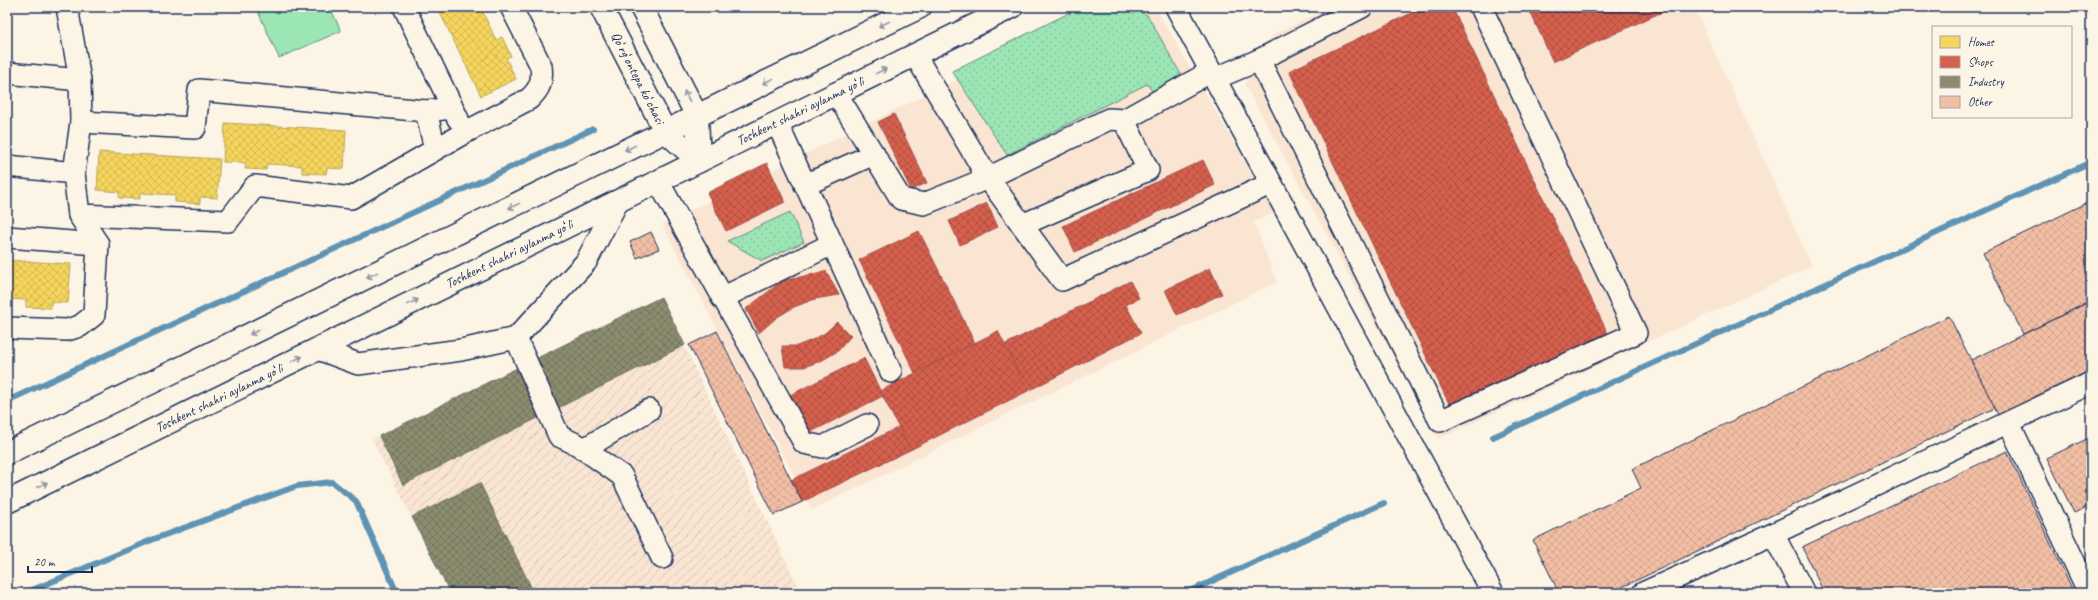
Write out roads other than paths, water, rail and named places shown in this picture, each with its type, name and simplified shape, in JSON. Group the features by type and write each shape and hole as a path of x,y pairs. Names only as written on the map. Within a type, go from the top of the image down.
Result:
{"main road":[{"name":"Qoʻrgʻontepa koʻchasi","path":"601,7 665,131 699,161"},
{"path":"641,7 697,116 699,161"},
{"path":"7,453 920,7"},
{"name":"Toshkent shahri aylanma yoʻli","path":"9,500 1012,7"}],"street":[{"path":"7,328 67,330 80,326 94,315 98,244 79,214 74,174 81,122 80,80 67,7"},
{"path":"404,7 464,132"},
{"path":"79,214 228,221 255,186 351,198 464,132 529,99 540,86 542,77 540,66 511,7"},
{"path":"1176,7 1270,184 1493,593"},
{"path":"836,93 901,199 924,204 988,178 1109,120 1124,120 1212,75 1260,60 1362,7"},
{"path":"1260,60 1440,421 1636,333 1480,7"},
{"path":"914,55 988,178 1062,280 1270,184"},
{"path":"7,73 80,80"},
{"path":"81,122 195,128 199,90 426,111 452,108"},
{"path":"426,111 436,149"},
{"path":"1022,224 1148,170 1124,120"},
{"path":"777,123 891,372"},
{"path":"805,185 874,154"},
{"path":"7,166 74,174"},
{"path":"658,181 804,443 823,447 867,425"},
{"path":"318,349 358,364 461,350 516,338 586,262 618,201"},
{"path":"7,237 98,244"},
{"path":"722,298 832,244"},
{"path":"516,338 559,436 584,449 622,476 662,558"},
{"path":"1643,593 1773,534 2091,383"},
{"path":"584,449 649,410"},
{"path":"2009,423 2089,593"},
{"path":"1773,534 1804,593"}],"waterway":[{"path":"7,401 593,129"},
{"path":"1493,437 2091,162"},
{"path":"25,593 154,539 297,486 332,482 356,501 397,593"},
{"path":"1186,593 1384,503"}]}
